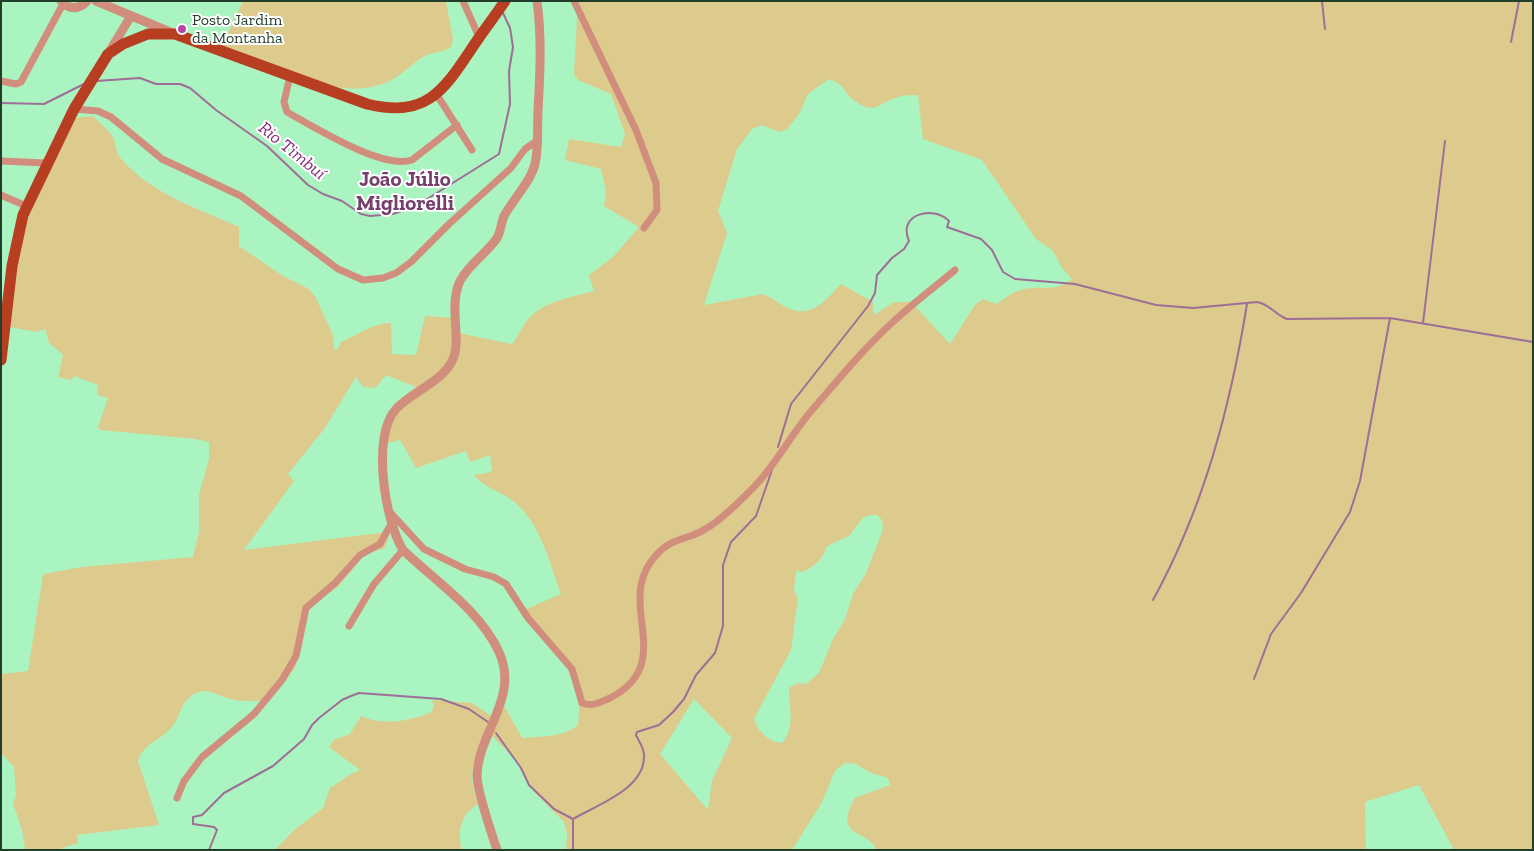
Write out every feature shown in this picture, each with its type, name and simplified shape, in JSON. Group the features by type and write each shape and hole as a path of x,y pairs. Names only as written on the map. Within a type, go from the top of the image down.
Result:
{"main road":[{"path":"1,360 4,301 16,242 26,206 74,109 108,54 123,44 148,34 175,34 382,108 412,106 437,95 449,82 502,6"}],"street":[{"path":"1,81 16,84 21,82 62,2 74,8 80,7 87,1"},
{"path":"96,1 175,34"},
{"path":"462,1 479,37"},
{"path":"497,850 477,778 482,755 503,701 506,674 494,643 480,623 403,550 391,524 382,461 383,439 388,421 397,408 444,373 452,361 456,344 454,315 460,282 497,238 503,218 534,166 538,140 542,69 537,1"},
{"path":"574,1 632,122 656,183 656,210 644,228"},
{"path":"108,54 131,16"},
{"path":"290,76 284,102 287,111 328,135 386,160 404,162 412,160 457,125"},
{"path":"437,95 472,150"},
{"path":"74,109 98,110 111,117 162,159 241,196 338,269 363,280 383,278 396,273 411,262 449,224 511,168 525,149 538,140"},
{"path":"1,161 46,163"},
{"path":"1,195 26,206"},
{"path":"389,511 424,549 465,569 494,577 506,584 528,618 569,664 574,674 582,703 590,705 602,702 629,686 640,670 645,650 641,596 643,580 655,556 674,541 706,529 750,492 812,410 874,340 894,320 955,270"},
{"path":"177,798 184,780 202,757 254,714 282,680 296,656 302,618 308,605 335,583 360,555 380,544 391,524"},
{"path":"349,626 374,584 403,550"}],"shaded area":[{"path":"243,1 446,1 453,39 451,47 423,57 395,78 385,83 366,88 324,85 281,72 221,48"},
{"path":"578,1 1533,1 1533,850 1454,850 1419,785 1365,802 1366,850 876,850 873,844 850,827 847,821 855,798 890,785 888,778 871,773 856,764 845,763 835,771 821,804 792,850 566,850 567,834 564,822 534,792 518,762 491,735 475,761 473,768 472,783 478,804 464,818 460,830 462,850 275,850 293,831 323,808 330,788 360,770 329,747 334,740 350,734 361,716 387,722 413,718 430,713 434,707 432,700 472,703 491,716 501,700 522,738 558,734 578,725 579,708 577,692 571,677 555,649 524,610 561,594 548,556 531,520 513,501 483,483 474,475 487,473 492,470 490,455 470,462 466,451 416,468 400,440 380,445 380,435 385,419 395,405 416,387 386,375 375,388 363,387 356,377 325,428 288,474 294,481 244,550 387,532 389,536 385,548 365,554 339,586 314,603 307,613 302,647 295,668 269,700 238,701 204,691 194,694 188,699 173,726 144,750 138,761 159,825 77,835 78,843 57,850 25,849 22,830 13,803 16,796 14,767 1,753 1,674 28,671 43,574 82,567 193,557 199,532 199,495 209,459 209,442 100,430 98,427 108,398 97,395 98,385 74,376 71,380 58,377 63,355 49,343 45,329 36,332 10,327 20,237 53,158 76,118 93,116 110,133 120,157 134,172 148,183 177,200 239,227 239,246 283,276 309,289 316,298 333,335 334,349 337,350 341,342 365,330 391,323 392,354 416,355 425,316 453,318 458,333 512,344 524,324 535,312 559,300 594,291 589,275 613,257 639,227 604,206 606,191 601,169 565,160 569,139 621,147 625,134 611,94 578,80 574,74","holes":["829,79 841,86 855,101 873,108 900,96 918,95 923,139 982,160 1036,239 1053,251 1062,268 1072,279 1059,286 1021,290 996,304 983,299 975,305 950,344 911,302 894,302 874,315 873,302 841,284 823,302 809,310 793,310 763,294 704,305 727,233 718,211 737,149 752,129 761,125 780,132 787,129 799,114 808,94","869,515 877,515 882,520 883,529 866,573 853,594 845,619 833,639 819,673 806,684 798,683 789,688 791,717 789,730 782,743 773,741 761,732 754,719 791,650 798,598 794,591 796,571 803,572 815,565 827,546 849,536 863,518","694,699 732,738 712,781 708,810 660,754"]}],"waterway":[{"path":"1322,1 1325,29"},
{"path":"1511,42 1519,1"},
{"name":"Rio Timbuí","path":"96,81 140,78 156,84 180,84 190,88 216,110 267,146 308,185 323,194 342,201 361,214 370,216 393,214 416,206 499,154 510,104 509,71 513,47 510,28 503,13"},
{"name":"Rio Timbuí","path":"1,103 44,104 84,84"},
{"path":"1423,323 1445,141"},
{"path":"778,447 791,404 868,306 875,293 877,275 892,258 904,249 909,241 908,224 918,215 926,213 942,216 949,221 947,227 981,239 992,250 1003,272 1015,279 1075,284 1156,305 1193,308 1257,302 1262,303 1287,319 1390,318 1533,342"},
{"path":"1153,600 1187,529 1213,456 1232,381 1247,304"},
{"path":"1254,679 1271,634 1301,593 1350,512 1360,481 1390,318"},
{"path":"573,819 618,795 636,778 642,768 644,754 636,735 637,732 659,725 673,712 684,699 696,675 715,653 723,626 723,565 731,542 756,516 772,470"},
{"path":"209,850 217,830 214,827 193,824 193,817 202,815 224,793 273,766 304,739 312,725 319,718 342,700 359,693 441,699 469,709 488,722"},
{"path":"496,733 521,768 529,785 554,809 573,819"},
{"path":"573,820 573,850"}],"place":[{"name":"Posto Jardim da Montanha","path":"182,29"}],"district":[{"name":"João Júlio Migliorelli","path":"405,192"}]}
